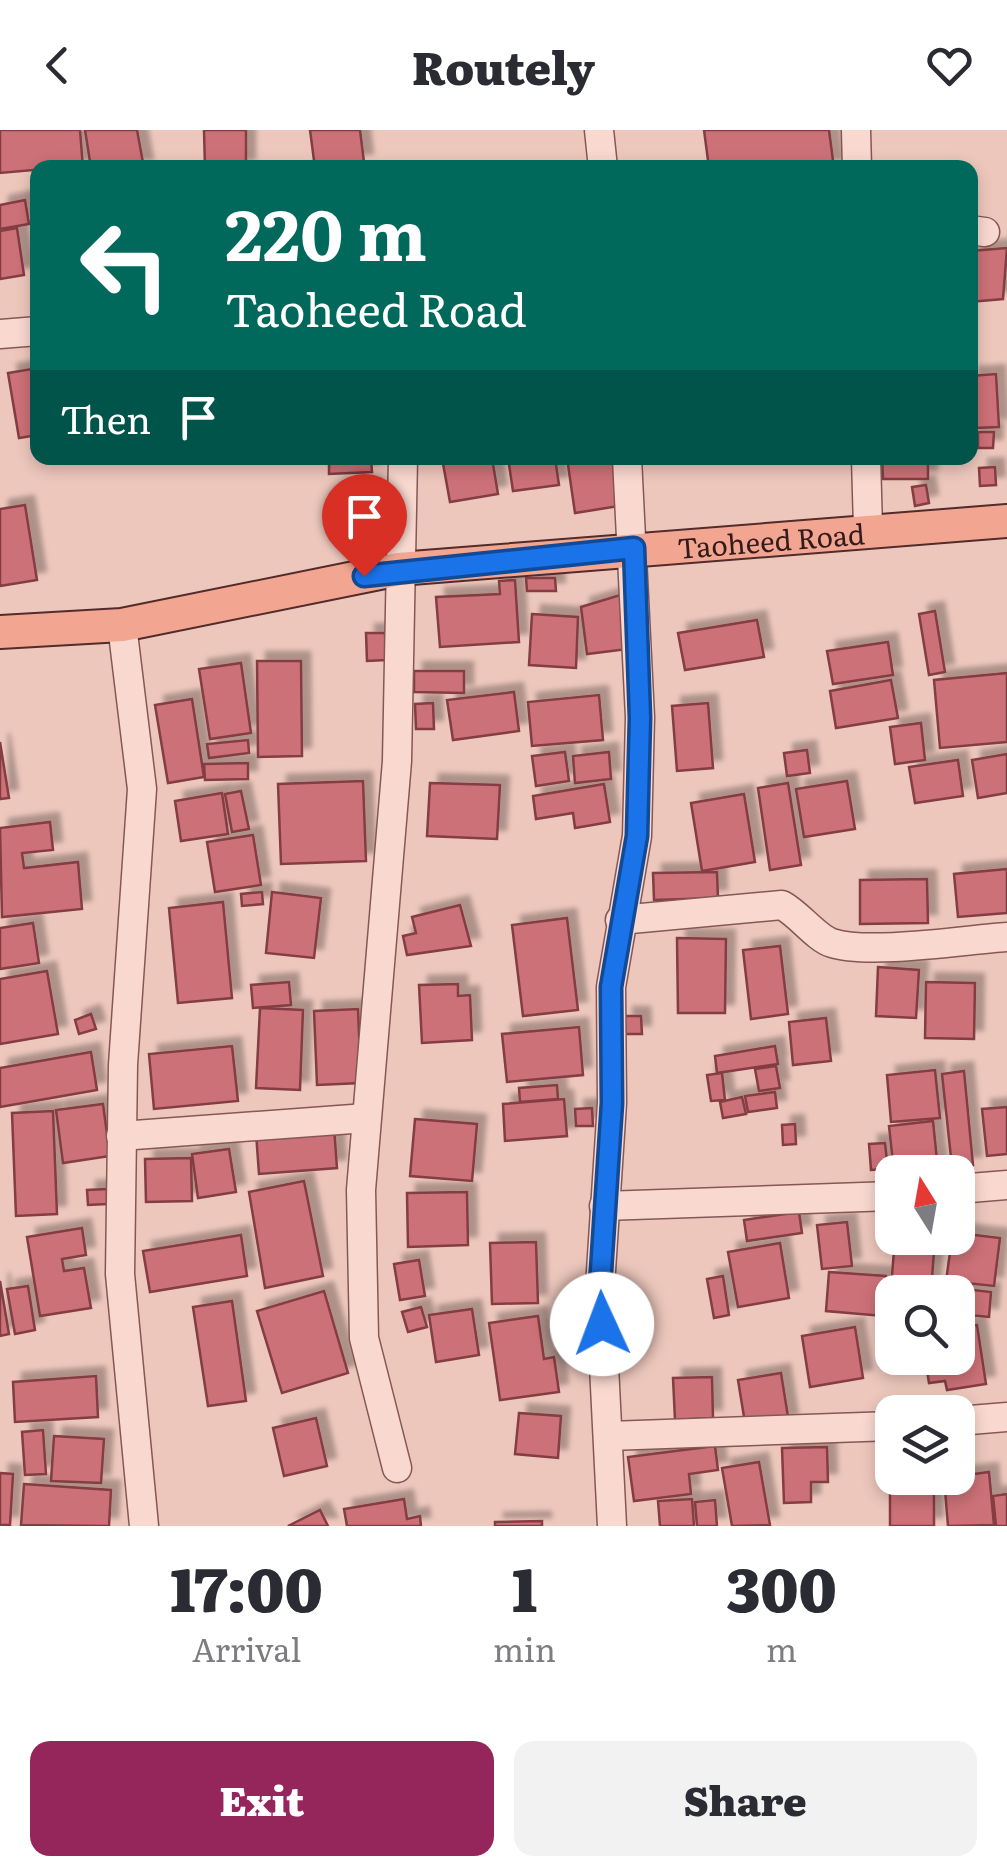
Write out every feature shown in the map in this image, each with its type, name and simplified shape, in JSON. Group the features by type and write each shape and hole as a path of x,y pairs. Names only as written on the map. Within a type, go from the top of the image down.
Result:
{"main road":[{"name":"Taoheed Road","path":"0,632 122,625 398,569 868,528 1007,521"}],"street":[{"path":"600,130 602,160"},
{"path":"856,130 858,160"},
{"path":"0,334 30,332"},
{"path":"397,1468 364,1338 361,1190 397,761 398,569 405,510 403,465"},
{"path":"612,1526 600,1286 612,1103 611,987 637,836 640,718 628,465"},
{"path":"866,465 868,528"},
{"path":"122,625 142,789 121,1136 120,1274 144,1526"},
{"path":"620,920 782,905 802,916 830,943 864,946 1007,937"},
{"path":"121,1136 366,1118"},
{"path":"975,1188 1007,1185"},
{"path":"604,1206 875,1197"},
{"path":"975,1420 1007,1417"},
{"path":"609,1436 875,1427"}],"building":[{"path":"0,130 80,130 82,160 30,160 30,170 0,173"},
{"path":"85,130 137,130 143,160 90,160"},
{"path":"204,130 246,130 246,160 205,160"},
{"path":"310,130 360,130 364,160 314,160"},
{"path":"704,130 829,130 833,160 708,160"},
{"path":"25,200 29,224 0,229 0,205"},
{"path":"17,228 24,275 0,279 0,231"},
{"path":"1007,248 1003,299 978,301 978,250"},
{"path":"30,369 30,436 19,438 8,373"},
{"path":"996,374 999,427 978,428 978,375"},
{"path":"978,432 994,432 993,448 978,448"},
{"path":"329,465 372,465 372,472 329,474"},
{"path":"443,465 493,465 498,494 450,502"},
{"path":"509,465 556,465 559,485 513,491"},
{"path":"568,465 613,465 619,506 575,513"},
{"path":"882,465 928,465 928,479 883,479"},
{"path":"995,467 996,485 980,486 979,468"},
{"path":"926,485 929,503 915,506 912,487"},
{"path":"25,505 37,580 0,586 0,509"},
{"path":"526,578 555,578 556,591 527,591"},
{"path":"515,580 519,642 440,647 436,597 500,594 499,581"},
{"path":"620,595 628,649 587,654 581,607"},
{"path":"935,611 945,672 929,675 919,614"},
{"path":"532,614 578,617 576,668 529,665"},
{"path":"757,620 764,657 685,670 678,633"},
{"path":"366,633 385,633 386,660 367,661"},
{"path":"888,642 893,675 833,684 827,651"},
{"path":"257,661 301,661 302,756 258,757"},
{"path":"241,663 251,733 210,739 199,669"},
{"path":"414,671 464,671 464,693 414,692"},
{"path":"1007,673 1007,742 940,748 934,680"},
{"path":"891,680 898,718 836,728 830,691"},
{"path":"514,692 519,731 453,740 447,700"},
{"path":"599,695 603,740 532,746 528,702"},
{"path":"192,699 204,777 168,783 155,705"},
{"path":"433,703 434,729 416,729 415,704"},
{"path":"708,703 713,768 677,771 672,706"},
{"path":"921,723 925,760 895,764 890,727"},
{"path":"248,740 249,753 209,758 207,744"},
{"path":"0,742 9,798 0,799"},
{"path":"807,750 810,773 787,776 784,753"},
{"path":"565,752 569,781 536,786 532,756"},
{"path":"609,752 611,779 575,783 573,756"},
{"path":"1007,754 1007,793 978,798 972,760"},
{"path":"958,760 963,796 915,803 909,767"},
{"path":"248,763 248,779 205,780 204,764"},
{"path":"363,781 366,861 281,864 278,784"},
{"path":"847,781 855,829 804,837 796,789"},
{"path":"430,783 500,785 497,839 427,836"},
{"path":"788,783 801,865 770,870 758,788"},
{"path":"604,784 610,822 575,828 573,813 536,819 533,796"},
{"path":"241,791 249,829 232,832 225,794"},
{"path":"222,793 228,834 181,841 175,801"},
{"path":"744,794 755,862 702,871 691,803"},
{"path":"50,822 53,850 22,853 24,868 78,862 82,909 2,917 0,828"},
{"path":"253,835 261,885 215,892 207,842"},
{"path":"1007,869 1007,913 958,917 954,874"},
{"path":"717,872 718,898 654,900 653,873"},
{"path":"927,879 928,923 860,924 860,880"},
{"path":"262,892 263,904 242,906 241,894"},
{"path":"272,892 321,898 314,958 266,953"},
{"path":"223,902 232,998 178,1003 169,908"},
{"path":"460,905 471,946 407,955 403,936 416,933 412,917"},
{"path":"567,918 578,1010 523,1016 512,925"},
{"path":"33,923 39,963 0,969 0,928"},
{"path":"677,938 726,939 725,1013 678,1013"},
{"path":"780,946 788,1014 751,1019 743,950"},
{"path":"878,967 919,970 916,1018 876,1016"},
{"path":"47,971 58,1034 0,1044 0,979"},
{"path":"289,982 291,1005 253,1008 251,985"},
{"path":"926,982 975,983 974,1039 925,1038"},
{"path":"458,984 458,996 470,995 472,1040 422,1043 419,985"},
{"path":"260,1008 303,1010 300,1090 256,1088"},
{"path":"358,1009 361,1083 317,1085 314,1011"},
{"path":"91,1014 96,1029 79,1034 75,1020"},
{"path":"624,1016 641,1016 642,1034 625,1034"},
{"path":"826,1018 831,1061 793,1065 789,1022"},
{"path":"579,1027 583,1075 507,1082 502,1034"},
{"path":"232,1046 238,1101 154,1109 149,1054"},
{"path":"775,1046 778,1064 717,1073 715,1056"},
{"path":"91,1052 97,1090 0,1107 0,1068"},
{"path":"776,1066 780,1088 759,1091 755,1069"},
{"path":"935,1070 940,1118 891,1122 887,1075"},
{"path":"964,1071 972,1155 951,1155 942,1074"},
{"path":"722,1073 725,1100 711,1101 707,1075"},
{"path":"557,1085 558,1099 520,1102 519,1088"},
{"path":"775,1092 777,1108 748,1112 745,1096"},
{"path":"742,1097 746,1114 723,1118 720,1102"},
{"path":"564,1099 567,1136 505,1141 503,1104"},
{"path":"103,1104 110,1156 63,1163 56,1110"},
{"path":"1007,1107 1007,1154 987,1156 982,1109"},
{"path":"592,1108 593,1126 576,1126 575,1109"},
{"path":"53,1111 57,1214 16,1216 12,1113"},
{"path":"415,1119 477,1124 472,1181 410,1176"},
{"path":"933,1121 936,1155 892,1155 889,1126"},
{"path":"795,1124 796,1144 783,1145 782,1125"},
{"path":"334,1127 337,1168 259,1174 256,1133"},
{"path":"885,1143 886,1155 875,1155 875,1170 871,1170 869,1144"},
{"path":"229,1149 236,1192 198,1198 192,1154"},
{"path":"191,1158 192,1201 146,1202 145,1159"},
{"path":"304,1181 323,1276 265,1288 249,1192"},
{"path":"107,1189 107,1204 88,1205 87,1190"},
{"path":"467,1192 468,1245 408,1247 407,1193"},
{"path":"799,1212 802,1233 747,1241 744,1220"},
{"path":"847,1222 852,1266 822,1269 817,1225"},
{"path":"82,1228 86,1255 62,1259 64,1271 84,1268 91,1308 40,1316 27,1237"},
{"path":"241,1235 247,1276 150,1292 143,1251"},
{"path":"975,1235 1000,1238 994,1286 975,1284 975,1275 947,1275 950,1255 975,1255"},
{"path":"536,1242 538,1303 492,1304 490,1243"},
{"path":"780,1243 789,1298 738,1307 728,1252"},
{"path":"894,1255 934,1255 932,1275 892,1275"},
{"path":"419,1260 425,1296 400,1300 394,1264"},
{"path":"829,1272 875,1275 875,1315 826,1311"},
{"path":"723,1276 729,1315 714,1318 707,1279"},
{"path":"0,1281 9,1334 0,1336"},
{"path":"28,1286 35,1330 15,1334 7,1289"},
{"path":"975,1290 991,1292 989,1317 975,1316"},
{"path":"324,1291 348,1373 282,1393 257,1311"},
{"path":"232,1301 246,1401 208,1406 193,1307"},
{"path":"421,1307 427,1327 408,1332 402,1312"},
{"path":"472,1309 479,1355 436,1362 429,1315"},
{"path":"538,1316 544,1359 554,1357 559,1392 500,1400 489,1323"},
{"path":"975,1325 986,1384 947,1390 945,1381 929,1383 928,1375 975,1375"},
{"path":"855,1327 863,1378 810,1387 802,1336"},
{"path":"781,1373 789,1423 746,1429 738,1380"},
{"path":"96,1376 98,1417 15,1422 13,1382"},
{"path":"712,1377 713,1418 675,1420 673,1378"},
{"path":"519,1413 561,1416 558,1458 515,1454"},
{"path":"316,1418 327,1466 284,1476 273,1428"},
{"path":"43,1430 46,1474 25,1475 22,1432"},
{"path":"54,1436 104,1439 101,1483 51,1481"},
{"path":"715,1446 718,1470 689,1474 691,1494 634,1501 628,1457"},
{"path":"827,1447 828,1482 811,1482 811,1502 784,1503 782,1448"},
{"path":"759,1462 770,1525 732,1526 722,1468"},
{"path":"989,1472 994,1525 948,1526 945,1495 975,1495 975,1474"},
{"path":"0,1473 13,1474 10,1525 0,1525"},
{"path":"24,1484 111,1490 109,1526 21,1525"},
{"path":"1007,1494 1007,1526 996,1526 993,1496"},
{"path":"890,1495 934,1495 934,1526 890,1526"},
{"path":"404,1499 407,1519 420,1516 421,1526 347,1526 344,1509"},
{"path":"692,1499 694,1526 660,1526 658,1501"},
{"path":"715,1500 717,1526 697,1526 695,1502"},
{"path":"320,1510 328,1526 288,1526"},
{"path":"542,1521 542,1526 495,1526 495,1522"}],"route":[{"path":"364,576 398,569 634,548 640,718 637,836 611,987 612,1103 600,1286 602,1324"}]}
